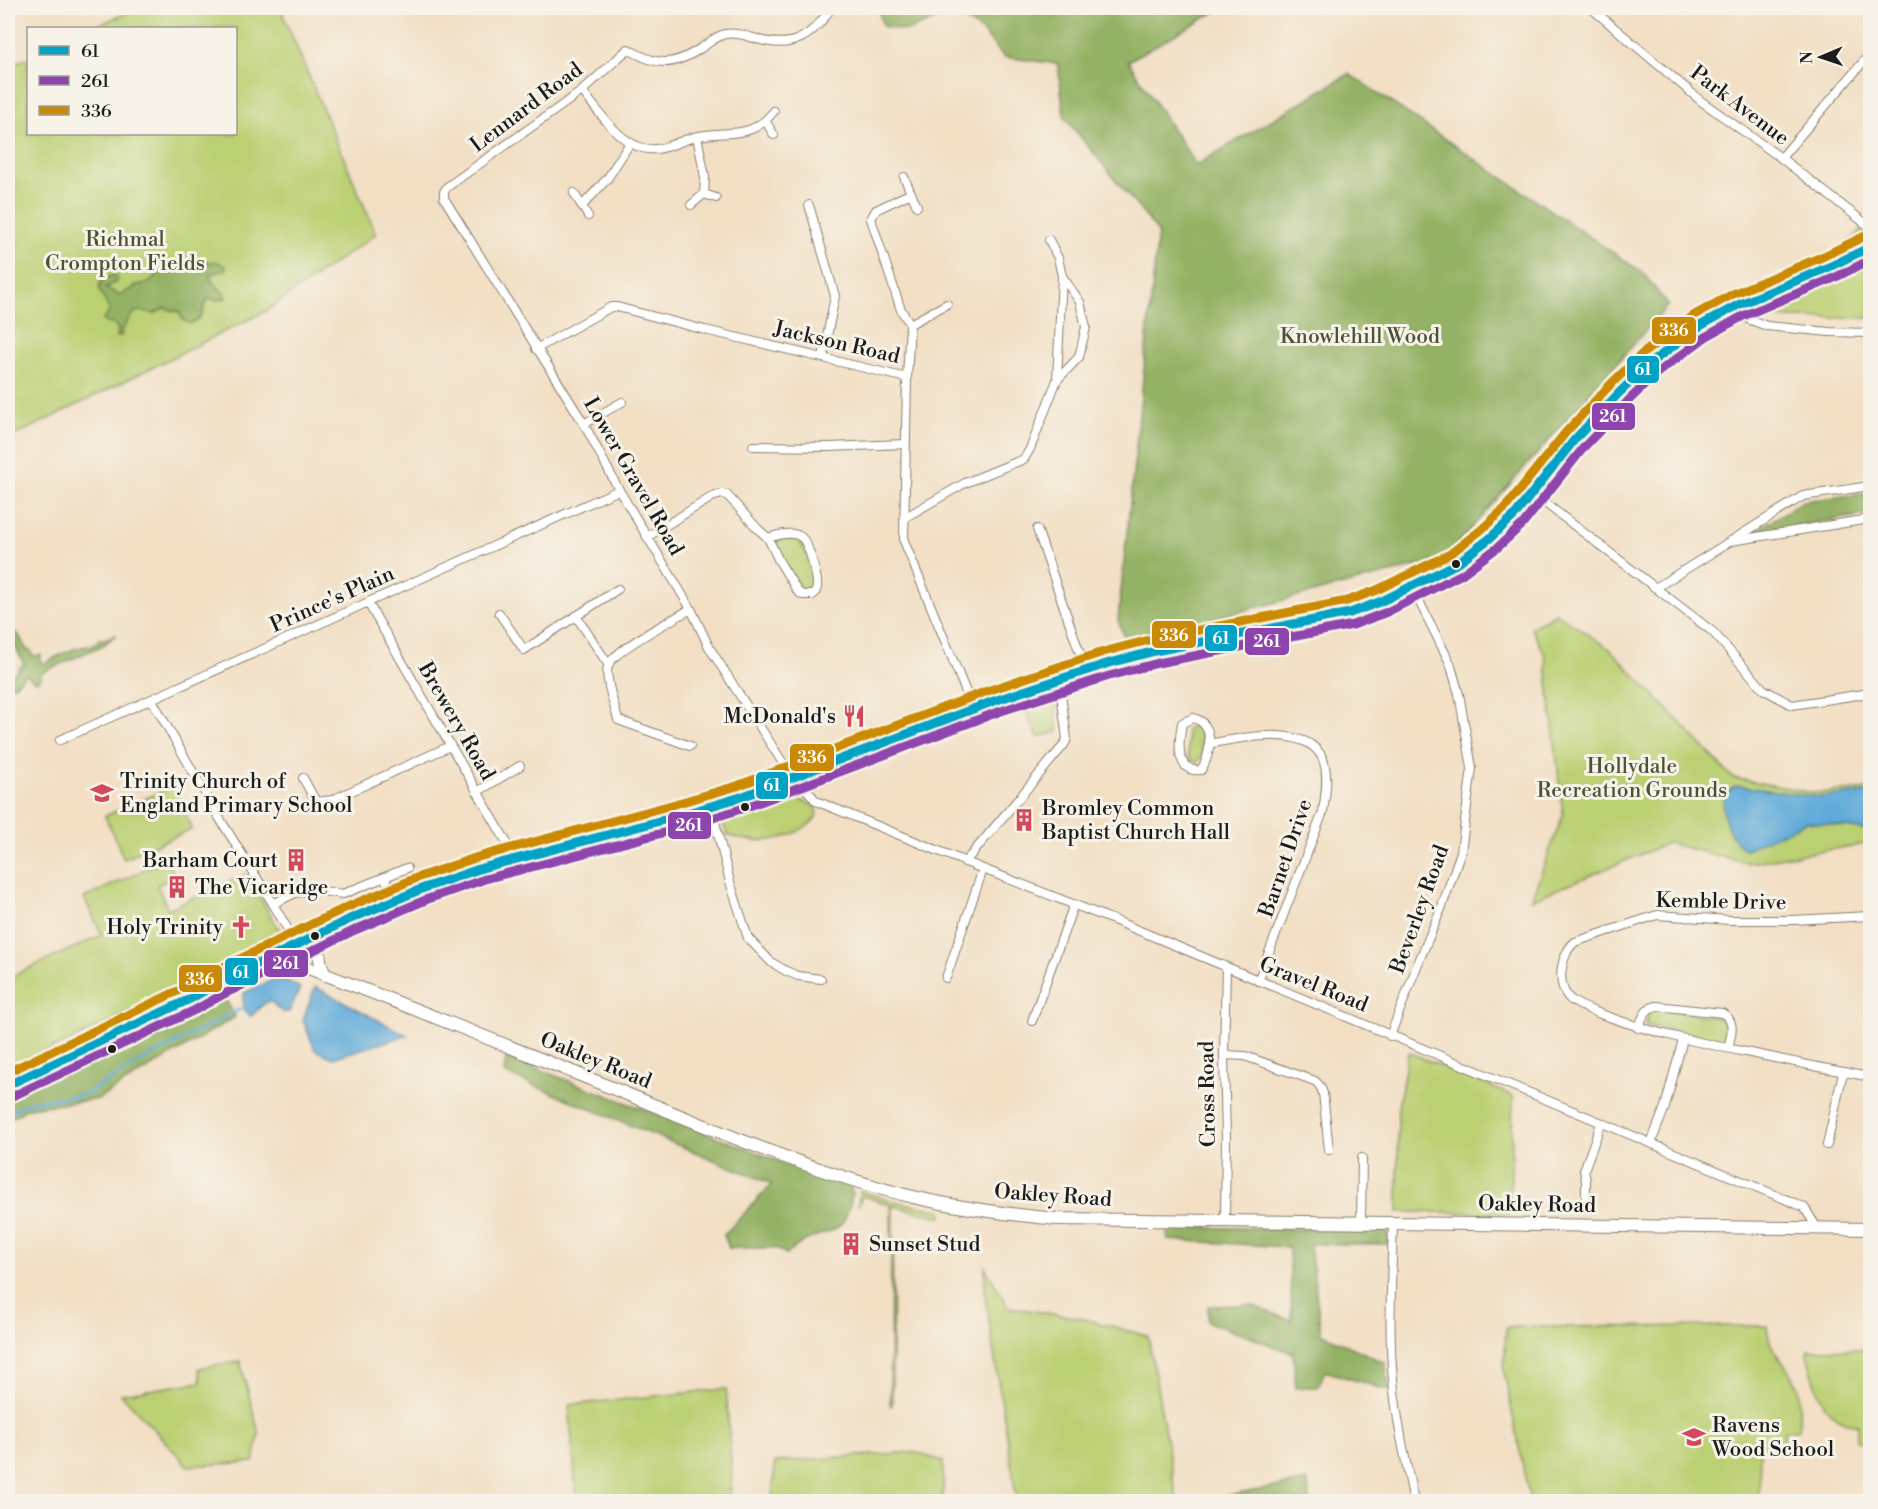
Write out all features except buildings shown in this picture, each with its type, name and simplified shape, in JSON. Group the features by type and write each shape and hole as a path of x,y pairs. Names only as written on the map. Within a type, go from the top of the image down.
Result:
{"main road":[{"path":"8,1085 190,999 326,931 395,900 452,878 513,858 798,781 973,709 1059,678 1155,651 1350,613 1412,588 1456,564 1489,539 1514,516 1588,425 1649,364 1700,326 1738,305 1829,267 1870,247"},
{"path":"325,975 318,953 326,931"},
{"name":"Oakley Road","path":"282,952 287,960 445,1020 791,1159 902,1194 967,1208 1057,1219 1870,1228"}],"street":[{"name":"Lennard Road","path":"444,192 447,187 582,91 628,49 654,62 667,62 686,57 713,39 726,34 742,34 770,43 787,43 803,38 811,32 831,8"},
{"name":"Park Avenue","path":"1591,8 1701,101 1781,158 1870,227"},
{"path":"1781,158 1870,54"},
{"path":"582,91 618,134 630,143 648,150 670,147 697,136 738,133 755,128 766,122 774,111"},
{"path":"766,122 774,135"},
{"path":"691,205 704,194 705,177 697,136"},
{"path":"582,206 607,179 630,143"},
{"path":"904,177 917,206"},
{"name":"Lower Gravel Road","path":"444,192 444,198 584,424 619,490 691,609 709,647 798,781"},
{"path":"574,193 588,216"},
{"path":"907,378 910,324 901,310 871,219 876,210 911,193"},
{"path":"704,194 716,198"},
{"path":"809,205 836,296 823,357"},
{"path":"904,518 965,483 1024,459 1030,449 1057,380 1062,276 1058,258 1050,240"},
{"path":"1057,380 1079,357 1086,327 1080,302 1062,276"},
{"path":"910,324 947,304"},
{"path":"1738,305 1748,319 1767,326 1870,333"},
{"name":"Jackson Road","path":"536,349 611,307 617,307 907,378 904,541 973,709"},
{"path":"584,424 622,402"},
{"path":"753,446 829,447 905,444"},
{"path":"1657,587 1803,496 1870,486"},
{"name":"Prince's Plain","path":"60,740 619,490"},
{"path":"1532,493 1713,632 1763,689 1792,705 1870,693"},
{"path":"647,537 712,497 727,495 768,538 798,592 802,595 813,595 817,581 807,544 802,537 795,534 775,535 768,538"},
{"path":"1726,542 1870,519"},
{"path":"1037,529 1086,671"},
{"name":"Beverley Road","path":"1390,1036 1442,909 1461,852 1473,768 1460,694 1450,663 1412,588"},
{"path":"499,613 524,650 618,589"},
{"name":"Brewery Road","path":"368,603 510,848 513,858"},
{"path":"690,746 618,720 607,673 608,664 618,652 691,609"},
{"path":"576,616 608,664"},
{"path":"965,862 1058,753 1067,739 1059,678"},
{"path":"152,700 220,819 297,945"},
{"path":"1193,718 1203,722 1207,728 1209,744 1205,764 1200,770 1187,770 1181,759 1182,723 1193,718"},
{"name":"Barnet Drive","path":"1209,744 1254,736 1299,739 1315,747 1326,767 1323,812 1258,981"},
{"path":"303,778 316,802 332,800 450,746"},
{"path":"477,792 520,766"},
{"name":"Gravel Road","path":"798,781 816,801 1074,904 1804,1207 1814,1222 1814,1228"},
{"path":"711,806 730,882 748,938 771,962 786,971 798,976 821,979"},
{"path":"273,904 295,893 314,890 344,894 407,868"},
{"path":"946,978 982,869"},
{"path":"385,878 395,900"},
{"path":"1032,1021 1074,904"},
{"name":"Kemble Drive","path":"1638,1028 1575,1003 1566,993 1562,975 1564,957 1575,942 1657,915 1730,920 1870,916"},
{"name":"Cross Road","path":"1225,1220 1224,1055 1227,968"},
{"path":"1728,1048 1733,1026 1728,1016 1722,1013 1651,1007 1645,1012 1638,1028 1683,1039 1870,1077"},
{"path":"1651,1143 1665,1107 1683,1039"},
{"path":"1224,1055 1245,1056 1316,1081 1323,1093 1329,1150"},
{"path":"1827,1145 1843,1072"},
{"path":"1586,1206 1584,1170 1601,1124"},
{"path":"1361,1221 1362,1158"},
{"path":"1393,1222 1392,1377 1414,1502"}],"green space":[{"name":"Richmal Crompton Fields","path":"139,8 280,8 376,234 266,311 8,439 8,66 27,58 27,135 237,135 237,27 93,27"},
{"name":"Knowlehill Wood","path":"878,8 1222,8 1128,61 1196,165 1349,74 1643,273 1668,305 1444,559 1142,637 1125,639 1118,620 1158,232 1064,117 1058,64 1004,57 981,30 958,16 943,17 906,31 883,26"},
{"path":"1870,223 1870,318 1775,318 1757,311 1786,298"},
{"path":"206,260 209,263 220,263 226,267 225,270 209,275 226,298 208,299 201,316 196,321 190,324 183,320 179,312 165,308 154,314 141,311 133,314 121,332 122,335 117,337 118,329 115,324 106,323 103,320 110,311 99,285 106,278 114,275 117,277 116,282 105,288 120,295 138,285 150,282 159,273 173,266 183,267 187,263 196,265"},
{"path":"1870,493 1870,514 1754,532 1803,501"},
{"path":"782,538 796,539 803,548 814,587 810,591 801,590 784,563 776,544"},
{"path":"8,612 12,630 19,635 26,649 31,651 33,656 41,655 40,661 44,664 70,651 117,634 105,644 41,673 40,680 34,681 26,674 16,684 8,687 8,676 24,665 8,627"},
{"name":"Hollydale Recreation Grounds","path":"1556,613 1610,649 1733,778 1814,793 1870,789 1870,843 1747,863 1668,843 1531,900 1563,815 1545,655 1531,628"},
{"path":"1053,693 1058,732 1038,737 1022,705"},
{"path":"1193,725 1199,727 1201,731 1202,755 1198,762 1190,761 1188,753 1187,730"},
{"path":"174,786 192,829 124,859 105,816"},
{"path":"790,796 815,806 816,809 815,819 799,831 780,838 758,841 728,835 722,822 724,817 750,812 768,806 774,800"},
{"path":"167,859 175,877 157,885 168,909 245,875 285,938 221,972 8,1069 8,978 102,935 84,898"},
{"path":"224,996 235,1017 98,1099 28,1108 8,1120 8,1094"},
{"path":"1656,1009 1723,1018 1729,1025 1726,1039 1722,1041 1646,1025 1651,1011"},
{"path":"1408,1052 1513,1096 1510,1213 1398,1212 1398,1108"},
{"path":"506,1057 850,1186 852,1197 844,1221 834,1229 804,1241 787,1254 775,1248 729,1248 724,1235 772,1184 504,1073"},
{"path":"860,1191 893,1201 942,1211 942,1217 893,1206 892,1406 890,1405 891,1205 863,1196 858,1206"},
{"path":"1166,1227 1387,1230 1389,1244 1310,1244 1321,1333 1385,1363 1390,1391 1325,1371 1318,1387 1296,1388 1293,1353 1208,1322 1208,1306 1252,1305 1292,1321 1289,1247 1168,1240"},
{"path":"985,1267 1008,1307 1081,1318 1148,1336 1177,1501 1017,1501 985,1296"},
{"name":"Ravens Wood School","path":"1767,1326 1770,1343 1793,1377 1798,1389 1799,1429 1784,1431 1784,1447 1760,1448 1759,1501 1530,1501 1504,1372 1506,1327"},
{"path":"1870,1349 1870,1441 1857,1442 1857,1424 1835,1417 1822,1400 1807,1355 1808,1350"},
{"path":"240,1361 259,1434 254,1462 188,1466 121,1394 201,1382 199,1368"},
{"path":"726,1389 732,1477 729,1501 577,1501 569,1405"},
{"path":"913,1452 943,1461 943,1501 772,1501 775,1462"},
{"path":"1308,1481 1309,1501 1210,1501 1226,1496"}],"water":[{"path":"1738,786 1818,797 1870,792 1870,831 1806,822 1746,849 1735,840 1725,817 1726,794"},
{"path":"277,978 300,988 289,1012 282,1012 270,1001 251,1016 246,1013 244,993"},
{"path":"315,987 407,1035 333,1058 315,1050 303,1020"}],"waterway":[{"path":"8,1113 30,1102 84,1095 244,1007"}],"transit line":[{"name":"336","path":"8,1072 345,908 419,877 478,857 737,786 990,690 1103,652 1153,639 1347,601 1377,590 1450,554 1481,530 1505,508 1566,432 1610,385 1642,354 1693,316 1733,294 1824,256 1865,236"},
{"name":"61","path":"8,1085 190,999 350,919 424,888 482,868 741,797 994,701 1106,664 1155,651 1350,613 1382,601 1456,564 1489,539 1514,516 1575,439 1619,393 1649,364 1700,326 1738,305 1829,267 1870,247"},
{"name":"261","path":"13,1096 195,1010 355,930 428,899 485,879 674,830 744,808 998,712 1109,676 1158,663 1353,625 1387,612 1462,574 1497,548 1523,524 1584,447 1628,401 1657,373 1707,336 1743,316 1834,278 1870,260"}],"place":[{"name":"McDonald's","path":"854,716"},
{"name":"Trinity Church of England Primary School","path":"102,793"},
{"name":"Bromley Common Baptist Church Hall","path":"1024,820"},
{"name":"Barham Court","path":"296,860"},
{"name":"The Vicaridge","path":"177,887"},
{"name":"Holy Trinity","path":"241,927"},
{"name":"Sunset Stud","path":"851,1244"},
{"name":"Ravens Wood School","path":"1694,1437"}]}
